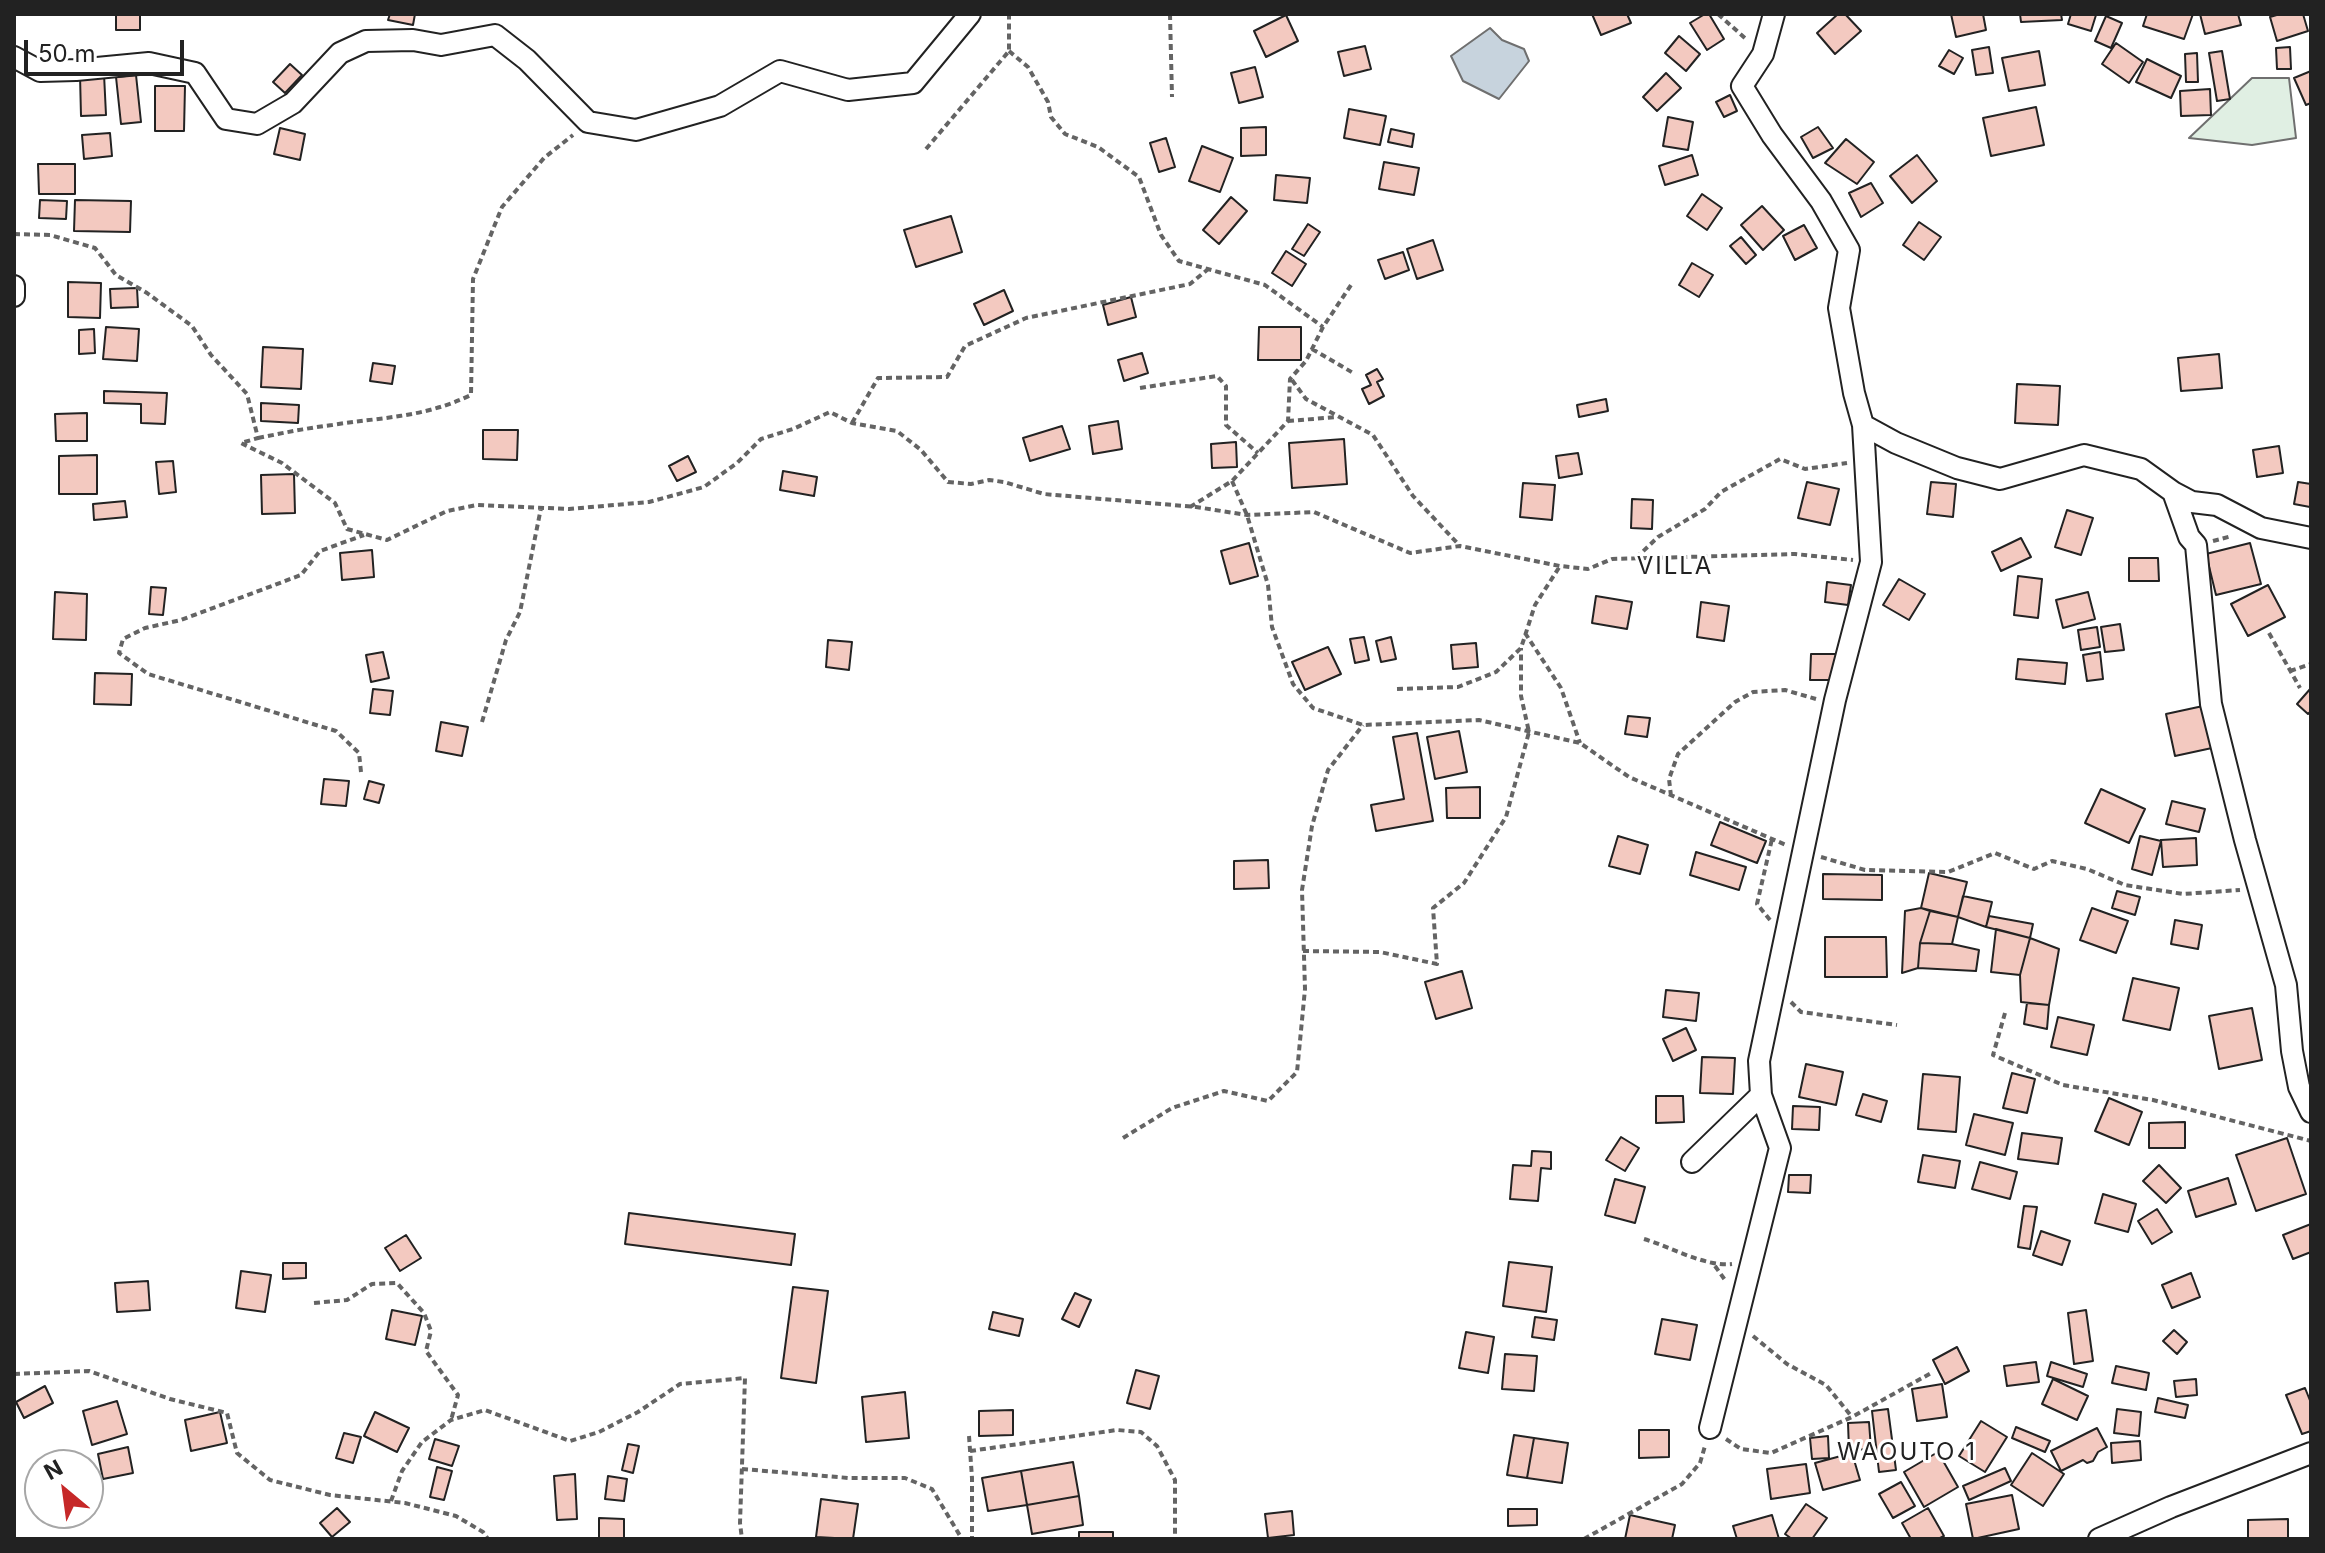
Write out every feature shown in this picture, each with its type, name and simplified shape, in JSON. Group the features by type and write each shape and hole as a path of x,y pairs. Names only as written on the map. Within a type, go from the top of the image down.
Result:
{"street":[{"path":"14,57 40,71 149,63 195,73 226,119 257,124 293,103 340,53 366,41 413,40 441,45 495,35 527,60 588,122 636,130 720,106 780,71 848,90 913,83 970,14"},
{"path":"1710,1428 1780,1148 1761,1095 1759,1061 1835,700 1871,562 1863,425 1839,308 1849,250 1821,201 1772,135 1742,86 1763,54 1774,14"},
{"path":"14,286 14,296"},
{"path":"1863,425 1896,443 1957,468 2000,479 2084,455 2141,469 2192,502 2217,505 2261,528 2311,538"},
{"path":"2173,492 2189,537 2196,545 2211,704 2286,985 2299,1087 2311,1112"},
{"path":"1692,1162 1761,1095"},
{"path":"2099,1539 2171,1507 2311,1453"}],"path":[{"path":"926,149 1009,51 1009,14"},
{"path":"1170,14 1172,97"},
{"path":"1718,14 1763,54"},
{"path":"1009,51 1028,67 1048,102 1051,117 1065,134 1098,147 1139,177 1161,235 1179,261 1265,285 1323,327"},
{"path":"588,122 544,158 502,207 473,279 471,395 444,408 241,443 282,463 335,503 347,529 387,540 447,511 477,505 569,509 649,502 704,487 737,463 761,439 830,412 852,423 897,431 921,450 948,482 971,484 989,480 1044,494 1247,515 1314,512 1410,553 1460,546 1588,569 1612,559 1795,554 1871,562"},
{"path":"14,234 50,235 95,248 116,275 192,326 211,355 247,394 258,438"},
{"path":"852,423 878,378 947,377 965,346 1026,318 1190,284 1208,269"},
{"path":"1190,507 1232,481 1288,421 1290,379 1306,361 1323,327 1353,282"},
{"path":"1312,349 1355,374"},
{"path":"1140,388 1217,376 1226,386 1226,425 1258,453"},
{"path":"1290,379 1306,399 1373,435 1413,496 1460,546"},
{"path":"1288,421 1340,417"},
{"path":"1636,558 1658,537 1705,509 1721,492 1780,459 1805,469 1866,460"},
{"path":"1232,481 1247,515 1268,585 1272,627 1293,684 1313,708 1363,725 1479,720 1580,743 1629,777 1671,796 1801,852 1865,870 1948,872 1995,853 2034,869 2052,861 2087,869 2125,885 2183,894 2259,889"},
{"path":"482,722 506,640 520,612 541,508"},
{"path":"361,772 359,753 336,731 148,674 119,653 123,639 145,628 181,620 301,575 320,551 366,534"},
{"path":"1303,951 1380,952 1437,964 1433,908 1464,883 1506,817 1529,732 1521,696 1521,648 1535,605 1560,566"},
{"path":"1525,633 1561,688 1580,743"},
{"path":"2269,633 2300,688"},
{"path":"1397,689 1458,687 1496,672 1521,648"},
{"path":"2290,671 2311,664"},
{"path":"1671,796 1669,779 1678,754 1735,702 1753,692 1785,690 1810,699 1835,700"},
{"path":"1123,1138 1172,1108 1224,1091 1268,1101 1297,1072 1305,989 1302,890 1312,826 1328,770 1363,725"},
{"path":"1772,839 1757,904 1784,937"},
{"path":"1774,987 1801,1012 1897,1025"},
{"path":"2005,1013 1993,1055 2063,1085 2153,1100 2311,1141"},
{"path":"1644,1239 1675,1248 1715,1266 1749,1263"},
{"path":"314,1303 347,1300 372,1284 397,1283 424,1313 431,1331 426,1351 458,1395 451,1420"},
{"path":"1737,1315 1755,1340 1787,1364 1826,1385 1852,1417"},
{"path":"14,1374 89,1371 170,1399 227,1413 237,1453 270,1480 330,1495 391,1501 456,1516 483,1532 488,1539"},
{"path":"1584,1539 1682,1484 1700,1463 1710,1428 1741,1449 1771,1453 1852,1417 1933,1372"},
{"path":"391,1501 402,1471 422,1442 451,1420 485,1410 570,1441 599,1432 625,1419 680,1384 745,1378 742,1539"},
{"path":"970,1451 1117,1430 1141,1432 1157,1446 1175,1480 1175,1539"},
{"path":"969,1436 972,1539"},
{"path":"742,1469 849,1478 905,1478 932,1489 962,1539"}],"green space":[{"path":"2252,78 2289,78 2296,138 2252,145 2189,138"}],"shaded area":[{"path":"1490,28 1502,40 1524,49 1529,61 1499,99 1463,81 1451,56"}],"building":[{"path":"116,14 140,14 140,30 116,30"},
{"path":"390,14 415,14 413,25 388,20"},
{"path":"1592,14 1627,14 1631,23 1601,35"},
{"path":"1709,14 1724,39 1707,50 1690,23"},
{"path":"1838,14 1845,14 1861,31 1835,54 1817,33"},
{"path":"1951,14 1983,14 1986,30 1956,37"},
{"path":"2020,14 2061,14 2062,20 2021,22"},
{"path":"2071,14 2096,15 2091,31 2068,24"},
{"path":"2147,14 2193,14 2184,39 2143,26"},
{"path":"2200,14 2238,14 2241,25 2205,34"},
{"path":"2303,14 2308,31 2277,41 2270,17"},
{"path":"1286,15 1298,41 1266,57 1254,31"},
{"path":"2106,16 2122,23 2111,48 2095,41"},
{"path":"1679,36 1700,54 1686,71 1665,53"},
{"path":"2116,43 2143,62 2129,83 2102,64"},
{"path":"1365,46 1371,69 1344,76 1338,52"},
{"path":"1989,47 1993,73 1976,75 1972,50"},
{"path":"2290,47 2291,69 2277,69 2276,48"},
{"path":"1949,50 1963,58 1954,74 1939,66"},
{"path":"2039,51 2045,85 2009,91 2002,58"},
{"path":"2222,51 2230,99 2217,101 2209,53"},
{"path":"2197,53 2198,82 2186,82 2185,54"},
{"path":"2147,59 2181,76 2171,98 2136,82"},
{"path":"290,64 302,75 285,93 273,82"},
{"path":"1255,67 1263,97 1239,103 1231,73"},
{"path":"2311,71 2311,103 2306,105 2294,78"},
{"path":"1666,73 1681,88 1657,111 1643,97"},
{"path":"104,74 106,115 81,116 80,75"},
{"path":"136,75 141,122 121,124 116,77"},
{"path":"155,86 185,86 184,131 155,131"},
{"path":"2210,89 2211,115 2181,116 2180,91"},
{"path":"1730,95 1737,111 1724,117 1716,102"},
{"path":"2036,107 2044,145 1991,156 1983,118"},
{"path":"1349,109 1386,116 1380,145 1344,138"},
{"path":"1668,117 1693,122 1688,150 1663,146"},
{"path":"1266,127 1266,155 1241,156 1241,128"},
{"path":"1818,127 1833,148 1813,158 1801,137"},
{"path":"280,128 305,134 300,160 274,154"},
{"path":"1391,129 1414,134 1412,147 1388,142"},
{"path":"110,133 112,156 84,159 82,135"},
{"path":"1166,138 1175,167 1159,172 1150,143"},
{"path":"1846,139 1874,162 1857,184 1825,163"},
{"path":"1202,146 1233,158 1220,192 1189,181"},
{"path":"1692,155 1698,175 1665,185 1659,166"},
{"path":"1917,155 1937,181 1912,203 1890,176"},
{"path":"1384,162 1419,168 1414,195 1379,189"},
{"path":"38,164 75,164 75,194 39,194"},
{"path":"1276,175 1310,178 1307,203 1274,200"},
{"path":"1871,183 1883,203 1861,217 1849,193"},
{"path":"1702,194 1722,208 1707,230 1687,216"},
{"path":"1231,197 1247,211 1219,244 1203,230"},
{"path":"40,200 67,201 66,219 39,218"},
{"path":"75,200 131,201 130,232 74,231"},
{"path":"1762,206 1784,230 1763,250 1741,225"},
{"path":"951,216 962,252 916,267 904,230"},
{"path":"1919,222 1941,237 1924,260 1903,245"},
{"path":"1308,224 1320,232 1304,256 1292,249"},
{"path":"1804,225 1817,248 1795,260 1783,236"},
{"path":"1741,237 1756,255 1746,264 1730,246"},
{"path":"1433,240 1443,270 1417,279 1407,249"},
{"path":"1286,251 1306,264 1292,286 1272,273"},
{"path":"1403,252 1409,270 1385,279 1378,260"},
{"path":"1692,263 1713,275 1699,297 1679,285"},
{"path":"68,282 101,283 100,318 68,317"},
{"path":"137,288 138,307 111,308 110,289"},
{"path":"1004,290 1013,311 984,325 974,304"},
{"path":"1131,297 1136,317 1108,325 1103,305"},
{"path":"106,327 139,329 137,361 103,359"},
{"path":"1259,327 1301,327 1301,360 1258,360"},
{"path":"94,329 95,353 79,354 79,330"},
{"path":"263,347 303,349 301,389 261,387"},
{"path":"1142,353 1148,373 1124,381 1118,360"},
{"path":"2219,354 2222,388 2181,391 2178,358"},
{"path":"373,363 395,366 392,384 370,381"},
{"path":"1377,369 1383,379 1377,382 1384,396 1369,404 1362,389 1371,385 1366,375"},
{"path":"2017,384 2060,386 2058,425 2015,423"},
{"path":"104,391 167,393 165,424 141,423 141,404 104,403"},
{"path":"1606,399 1608,411 1579,417 1577,405"},
{"path":"261,403 299,405 298,423 261,421"},
{"path":"87,413 87,441 56,441 55,414"},
{"path":"1118,421 1122,449 1093,454 1089,426"},
{"path":"1062,426 1070,449 1030,461 1023,438"},
{"path":"483,430 518,430 517,460 483,459"},
{"path":"1344,439 1347,484 1292,488 1289,443"},
{"path":"1236,442 1237,467 1212,468 1211,444"},
{"path":"2279,446 2283,473 2257,477 2253,450"},
{"path":"1578,453 1582,474 1559,478 1556,456"},
{"path":"97,455 97,494 59,494 59,456"},
{"path":"688,456 696,472 677,481 669,466"},
{"path":"173,461 176,492 159,494 156,462"},
{"path":"783,471 817,477 814,496 780,490"},
{"path":"294,474 295,513 262,514 261,475"},
{"path":"1807,482 1839,489 1830,525 1798,518"},
{"path":"1931,482 1956,484 1953,517 1927,514"},
{"path":"2298,482 2311,484 2310,507 2294,504"},
{"path":"1523,483 1555,485 1552,520 1520,517"},
{"path":"1632,499 1653,500 1652,529 1631,528"},
{"path":"125,501 127,517 94,520 93,504"},
{"path":"2067,510 2093,518 2081,555 2055,547"},
{"path":"2021,538 2031,557 2001,571 1992,552"},
{"path":"1249,543 1258,576 1230,584 1221,551"},
{"path":"2250,543 2261,584 2216,595 2206,554"},
{"path":"372,550 374,577 342,580 340,553"},
{"path":"2129,558 2158,558 2159,581 2129,581"},
{"path":"2018,576 2042,579 2038,618 2014,615"},
{"path":"1899,579 1925,594 1909,620 1883,605"},
{"path":"1827,582 1851,585 1848,605 1825,602"},
{"path":"2268,585 2285,617 2248,636 2231,604"},
{"path":"151,587 166,588 163,615 149,614"},
{"path":"55,592 87,594 86,640 53,639"},
{"path":"2088,592 2095,619 2063,628 2056,600"},
{"path":"1596,596 1632,602 1627,629 1592,623"},
{"path":"1701,602 1729,606 1724,641 1697,637"},
{"path":"2120,624 2124,650 2105,652 2101,627"},
{"path":"2097,627 2100,647 2081,650 2078,630"},
{"path":"1364,637 1369,660 1355,663 1350,639"},
{"path":"1391,637 1396,659 1381,662 1376,641"},
{"path":"828,640 852,642 849,670 826,667"},
{"path":"1476,643 1478,667 1453,669 1451,645"},
{"path":"1328,647 1341,674 1305,690 1292,662"},
{"path":"383,652 389,678 371,682 366,655"},
{"path":"2100,652 2103,679 2087,681 2083,655"},
{"path":"1811,654 1838,654 1837,680 1810,680"},
{"path":"2018,659 2067,663 2065,684 2016,679"},
{"path":"95,673 132,674 131,705 94,704"},
{"path":"2311,688 2311,711 2308,714 2297,704"},
{"path":"373,689 393,691 390,715 370,713"},
{"path":"2203,706 2212,748 2175,756 2166,714"},
{"path":"1628,716 1650,718 1647,737 1625,734"},
{"path":"441,722 468,727 462,756 436,751"},
{"path":"1459,731 1467,772 1435,779 1427,737"},
{"path":"1417,733 1433,821 1376,831 1371,805 1404,799 1393,737"},
{"path":"324,779 349,781 346,806 321,804"},
{"path":"369,781 384,785 379,803 364,799"},
{"path":"1480,787 1480,818 1447,818 1446,788"},
{"path":"2101,789 2145,809 2129,843 2085,823"},
{"path":"2172,801 2205,809 2199,832 2166,824"},
{"path":"1720,822 1766,841 1757,863 1711,845"},
{"path":"1618,836 1648,845 1640,874 1609,866"},
{"path":"2140,836 2161,841 2152,875 2132,869"},
{"path":"2196,838 2197,865 2163,867 2161,840"},
{"path":"1696,852 1746,867 1739,890 1690,875"},
{"path":"1268,860 1269,888 1234,889 1234,861"},
{"path":"1929,873 1967,882 1958,917 1921,908"},
{"path":"1823,874 1882,875 1882,900 1823,899"},
{"path":"2117,891 2140,897 2135,915 2112,908"},
{"path":"1963,896 1992,902 1986,927 1958,917"},
{"path":"1921,908 1930,911 1920,943 1918,968 1902,973 1905,911"},
{"path":"2092,908 2128,921 2116,953 2080,940"},
{"path":"1930,911 1958,917 1952,944 1920,943"},
{"path":"1989,916 2033,924 2030,938 1986,927"},
{"path":"2175,920 2202,925 2198,949 2171,944"},
{"path":"1996,929 2030,938 2020,975 1991,972"},
{"path":"1825,937 1886,937 1887,977 1825,977"},
{"path":"2030,938 2059,949 2049,1005 2021,1002 2020,975"},
{"path":"1920,943 1952,944 1979,950 1976,971 1918,968"},
{"path":"1462,971 1472,1008 1436,1019 1425,982"},
{"path":"2133,978 2179,988 2170,1030 2123,1020"},
{"path":"1666,990 1699,993 1696,1021 1663,1017"},
{"path":"2027,1003 2049,1005 2047,1029 2024,1024"},
{"path":"2252,1008 2262,1060 2219,1069 2209,1016"},
{"path":"2058,1017 2094,1025 2087,1055 2051,1047"},
{"path":"1686,1028 1696,1050 1673,1061 1663,1039"},
{"path":"1702,1057 1735,1058 1733,1094 1700,1093"},
{"path":"1806,1064 1843,1072 1836,1105 1799,1097"},
{"path":"2012,1073 2035,1079 2027,1113 2003,1108"},
{"path":"1923,1074 1960,1077 1956,1132 1918,1129"},
{"path":"1863,1094 1887,1101 1881,1122 1856,1115"},
{"path":"1656,1096 1683,1096 1684,1122 1656,1123"},
{"path":"2109,1098 2142,1112 2129,1145 2095,1131"},
{"path":"1793,1106 1820,1107 1819,1130 1792,1129"},
{"path":"1974,1114 2013,1123 2005,1155 1966,1145"},
{"path":"2185,1122 2185,1148 2149,1148 2149,1123"},
{"path":"2022,1133 2062,1138 2058,1164 2018,1159"},
{"path":"1621,1137 1639,1148 1625,1171 1606,1160"},
{"path":"2287,1138 2306,1194 2256,1211 2236,1155"},
{"path":"1532,1151 1551,1152 1551,1169 1541,1168 1538,1201 1510,1199 1513,1165 1531,1166"},
{"path":"1923,1155 1960,1161 1955,1188 1918,1182"},
{"path":"1980,1162 2017,1172 2010,1199 1972,1189"},
{"path":"2159,1165 2181,1188 2166,1203 2143,1181"},
{"path":"1789,1175 1811,1175 1810,1193 1788,1192"},
{"path":"2228,1178 2236,1204 2196,1217 2188,1191"},
{"path":"1615,1179 1645,1187 1635,1223 1605,1215"},
{"path":"2103,1194 2136,1204 2128,1232 2095,1223"},
{"path":"2024,1206 2037,1207 2030,1249 2018,1247"},
{"path":"2157,1209 2172,1232 2152,1244 2138,1221"},
{"path":"629,1213 795,1234 791,1265 625,1244"},
{"path":"2311,1224 2311,1252 2293,1259 2283,1235"},
{"path":"2041,1231 2070,1241 2062,1265 2033,1255"},
{"path":"406,1235 421,1258 400,1271 385,1248"},
{"path":"1509,1262 1552,1267 1546,1312 1503,1306"},
{"path":"283,1263 306,1263 306,1278 283,1279"},
{"path":"241,1271 271,1275 265,1312 236,1308"},
{"path":"2191,1273 2200,1297 2172,1308 2162,1285"},
{"path":"148,1281 150,1310 117,1312 115,1283"},
{"path":"793,1287 828,1291 816,1383 781,1378"},
{"path":"1075,1293 1091,1300 1079,1327 1062,1319"},
{"path":"392,1310 422,1316 415,1345 386,1339"},
{"path":"2086,1310 2093,1361 2074,1364 2068,1313"},
{"path":"993,1312 1023,1319 1019,1336 989,1329"},
{"path":"1535,1317 1557,1320 1554,1340 1532,1337"},
{"path":"1662,1319 1697,1325 1690,1360 1655,1354"},
{"path":"2174,1330 2187,1342 2177,1354 2163,1341"},
{"path":"1466,1332 1494,1337 1488,1373 1459,1368"},
{"path":"1957,1347 1969,1371 1945,1384 1933,1360"},
{"path":"1505,1354 1537,1356 1534,1391 1502,1389"},
{"path":"2036,1362 2039,1382 2007,1386 2004,1366"},
{"path":"2051,1362 2087,1374 2083,1387 2047,1376"},
{"path":"2116,1366 2149,1373 2146,1390 2112,1383"},
{"path":"1136,1370 1159,1376 1150,1409 1127,1403"},
{"path":"2053,1379 2088,1396 2077,1420 2042,1404"},
{"path":"2196,1379 2197,1395 2176,1397 2174,1381"},
{"path":"1942,1384 1947,1417 1917,1421 1912,1389"},
{"path":"45,1386 53,1403 24,1418 16,1402"},
{"path":"2305,1388 2311,1403 2311,1431 2302,1434 2286,1395"},
{"path":"905,1392 909,1438 866,1442 862,1397"},
{"path":"2158,1398 2188,1405 2185,1418 2155,1412"},
{"path":"117,1401 127,1434 92,1445 83,1411"},
{"path":"1888,1409 1896,1470 1879,1472 1872,1411"},
{"path":"2117,1409 2141,1412 2139,1436 2114,1433"},
{"path":"1013,1410 1013,1435 979,1436 979,1411"},
{"path":"220,1412 227,1443 191,1451 185,1420"},
{"path":"375,1412 409,1428 397,1452 364,1436"},
{"path":"1981,1421 2007,1437 1985,1472 1959,1456"},
{"path":"1869,1422 1871,1449 1849,1450 1848,1423"},
{"path":"2016,1427 2050,1441 2045,1452 2012,1438"},
{"path":"2097,1428 2107,1447 2098,1452 2093,1461 2087,1463 2083,1460 2061,1471 2051,1451"},
{"path":"1639,1430 1669,1430 1669,1457 1639,1458"},
{"path":"344,1433 361,1437 353,1463 336,1458"},
{"path":"1514,1435 1534,1438 1527,1478 1507,1475"},
{"path":"1828,1436 1829,1458 1812,1459 1810,1438"},
{"path":"1534,1438 1568,1443 1562,1483 1527,1478"},
{"path":"435,1439 459,1446 452,1466 429,1459"},
{"path":"2140,1441 2141,1460 2112,1463 2111,1443"},
{"path":"628,1444 639,1446 633,1473 622,1470"},
{"path":"128,1447 133,1473 104,1479 104,1453"},
{"path":"1938,1452 1958,1487 1924,1507 1904,1472"},
{"path":"1852,1453 1860,1480 1823,1490 1815,1463"},
{"path":"2032,1453 2064,1474 2043,1506 2011,1485"},
{"path":"1073,1462 1079,1496 1027,1505 1021,1471"},
{"path":"1806,1464 1810,1493 1771,1499 1767,1469"},
{"path":"437,1467 452,1471 444,1500 430,1497"},
{"path":"2005,1468 2011,1481 1969,1500 1963,1486"},
{"path":"1021,1471 1027,1505 988,1511 982,1478"},
{"path":"575,1474 577,1519 557,1520 554,1476"},
{"path":"608,1476 627,1479 624,1501 605,1499"},
{"path":"1901,1482 1915,1506 1893,1518 1879,1494"},
{"path":"2012,1495 2019,1529 1973,1539 1966,1504"},
{"path":"1079,1496 1083,1525 1032,1534 1027,1505"},
{"path":"821,1499 858,1504 853,1539 816,1537"},
{"path":"1806,1504 1827,1518 1812,1539 1792,1539 1785,1534"},
{"path":"337,1508 350,1522 332,1537 320,1523"},
{"path":"1928,1508 1944,1536 1938,1539 1911,1539 1902,1523"},
{"path":"1508,1509 1537,1509 1537,1525 1508,1526"},
{"path":"1292,1511 1294,1535 1268,1538 1265,1514"},
{"path":"1630,1515 1675,1525 1672,1539 1625,1539"},
{"path":"1772,1515 1779,1539 1737,1539 1733,1526"},
{"path":"599,1518 624,1519 624,1539 599,1539"},
{"path":"2288,1519 2288,1539 2248,1539 2248,1520"},
{"path":"1079,1532 1113,1532 1113,1539 1079,1539"}],"district":[{"name":"VILLA","path":"1675,567"},
{"name":"WAOUTO 1","path":"1907,1453"}]}
